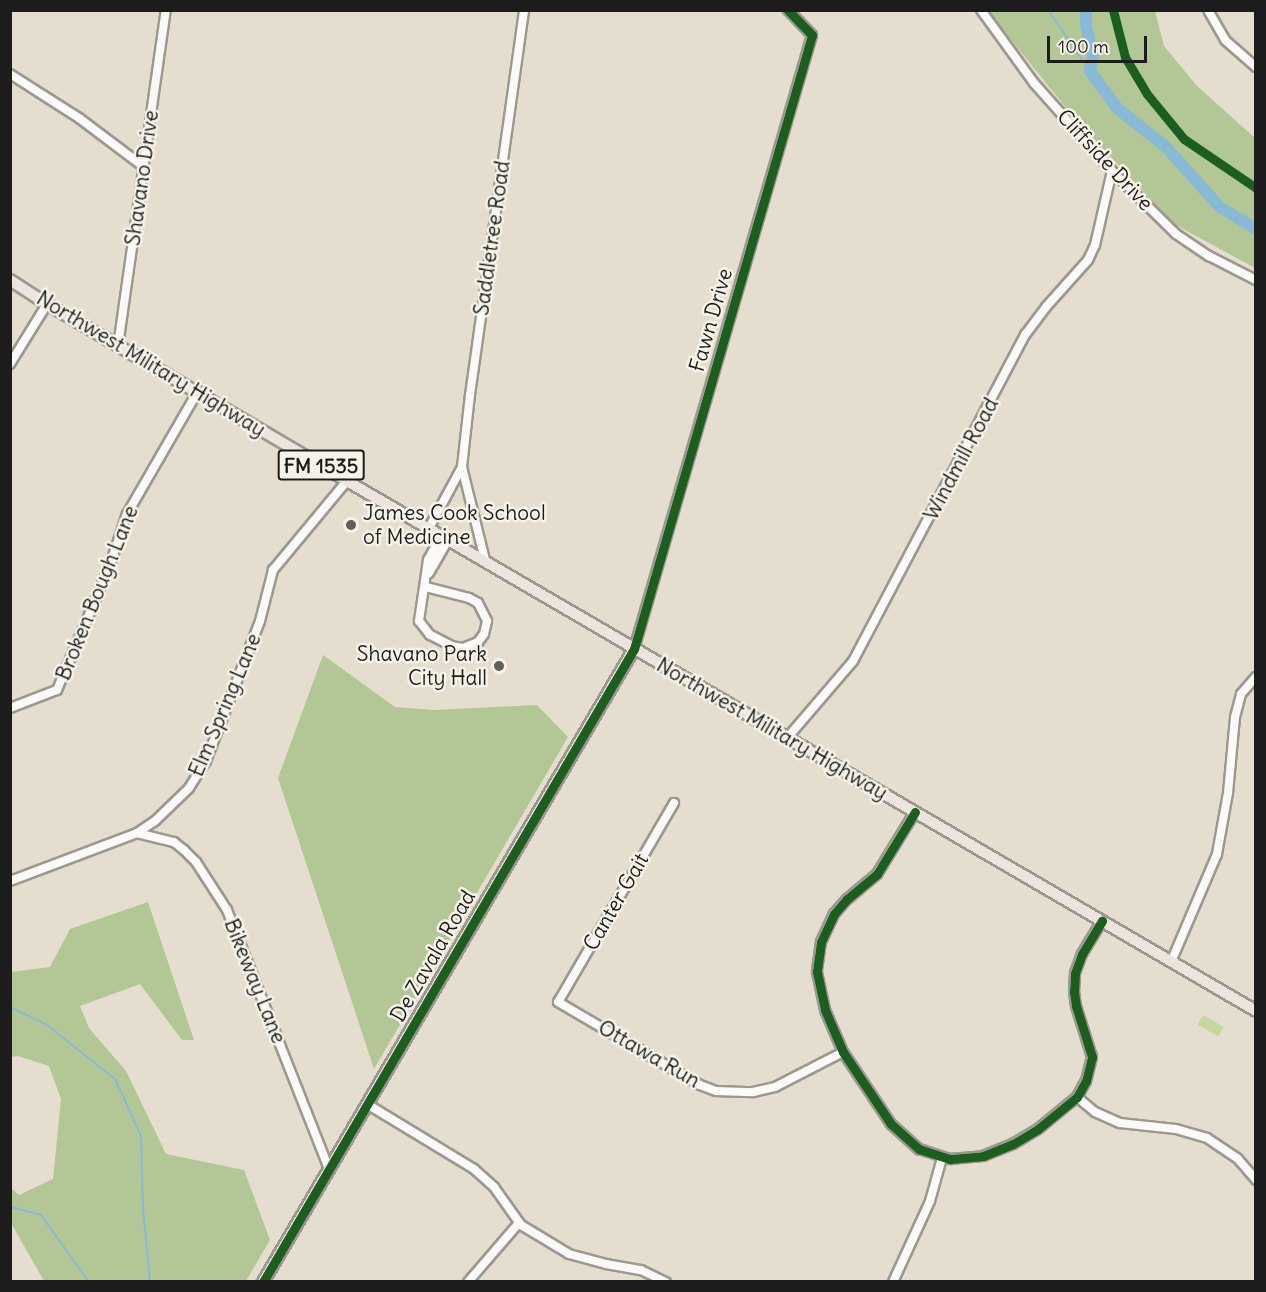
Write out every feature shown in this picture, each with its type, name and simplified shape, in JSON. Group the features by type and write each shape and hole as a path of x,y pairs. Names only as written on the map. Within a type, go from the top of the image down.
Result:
{"main road":[{"name":"Northwest Military Highway","path":"10,280 46,304 347,481 1256,1011"},
{"name":"De Zavala Road","path":"263,1281 634,649"}],"street":[{"name":"Shavano Drive","path":"118,346 166,10"},
{"name":"Saddletree Road","path":"429,528 455,484 462,467 524,10"},
{"name":"Fawn Drive","path":"634,649 812,35 788,10"},
{"name":"Cliffside Drive","path":"981,10 1034,84 1112,171 1176,234 1209,256 1256,280"},
{"path":"1208,10 1225,40 1256,67"},
{"path":"10,74 79,118 144,167"},
{"name":"Windmill Road","path":"787,738 853,661 1025,335 1046,307 1088,260 1095,245 1112,171"},
{"path":"10,364 46,304"},
{"name":"Broken Bough Lane","path":"10,708 57,690 110,565 127,514 198,392"},
{"name":"Saddletree Road","path":"462,467 484,560"},
{"name":"Elm Spring Lane","path":"10,881 137,834 179,800 198,775 260,621 273,570 347,481"},
{"path":"426,587 469,598 478,603 487,621 484,634 478,642 469,647 458,648 440,642 425,631 419,615 426,587 429,560 445,537"},
{"path":"1171,962 1216,854 1228,793 1235,717 1241,694 1256,677"},
{"name":"Canter Gait","path":"558,1002 675,802"},
{"path":"915,812 877,874 847,899 834,915 821,942 817,972 820,993 832,1030 843,1052 891,1124 912,1144 942,1158 975,1158 1013,1144 1038,1129 1077,1097 1086,1081 1092,1057 1075,999 1075,973 1082,954 1102,921"},
{"name":"Bikeway Lane","path":"137,834 174,842 184,850 196,862 227,910 329,1169"},
{"name":"Ottawa Run","path":"558,1002 700,1085 723,1092 753,1092 775,1087 843,1052"},
{"path":"1077,1097 1095,1112 1120,1123 1176,1129 1207,1137 1238,1159 1256,1180"},
{"path":"367,1104 474,1169 494,1186 519,1223 569,1254 641,1270 666,1281"},
{"path":"893,1281 930,1201 942,1158"},
{"path":"468,1281 519,1223"}],"green space":[{"path":"988,11 1155,11 1164,46 1197,86 1255,138 1255,268 1174,224 1075,119"},
{"path":"323,655 395,707 434,710 537,705 568,737 374,1069 278,778"},
{"path":"148,902 194,1040 182,1040 140,984 80,1006 89,1028 126,1071 166,1154 244,1170 270,1240 246,1281 44,1281 11,1223 11,1188 19,1195 53,1179 61,1099 49,1066 18,1056 11,1057 11,972 50,967 70,929"},
{"path":"1203,1015 1224,1027 1218,1037 1198,1025"}],"waterway":[{"path":"1048,10 1090,71"},
{"path":"1086,10 1086,25 1093,55 1090,71 1117,108 1165,146 1220,207 1256,229"},
{"path":"10,1007 47,1025 115,1079 141,1136 143,1209 150,1282"},
{"path":"10,1207 41,1215 89,1282"}],"cycle path":[{"path":"263,1282 634,649 812,35 788,10"},
{"path":"1113,10 1125,57 1147,94 1184,139 1256,188"},
{"path":"915,812 877,874 847,899 834,914 821,942 817,972 825,1010 843,1052 891,1124 919,1149 950,1159 983,1156 1013,1144 1038,1129 1077,1097 1086,1081 1092,1057 1076,1006 1075,973 1082,954 1102,921"}],"place":[{"name":"James Cook School of Medicine","path":"351,525"},
{"name":"Shavano Park City Hall","path":"499,666"}]}
